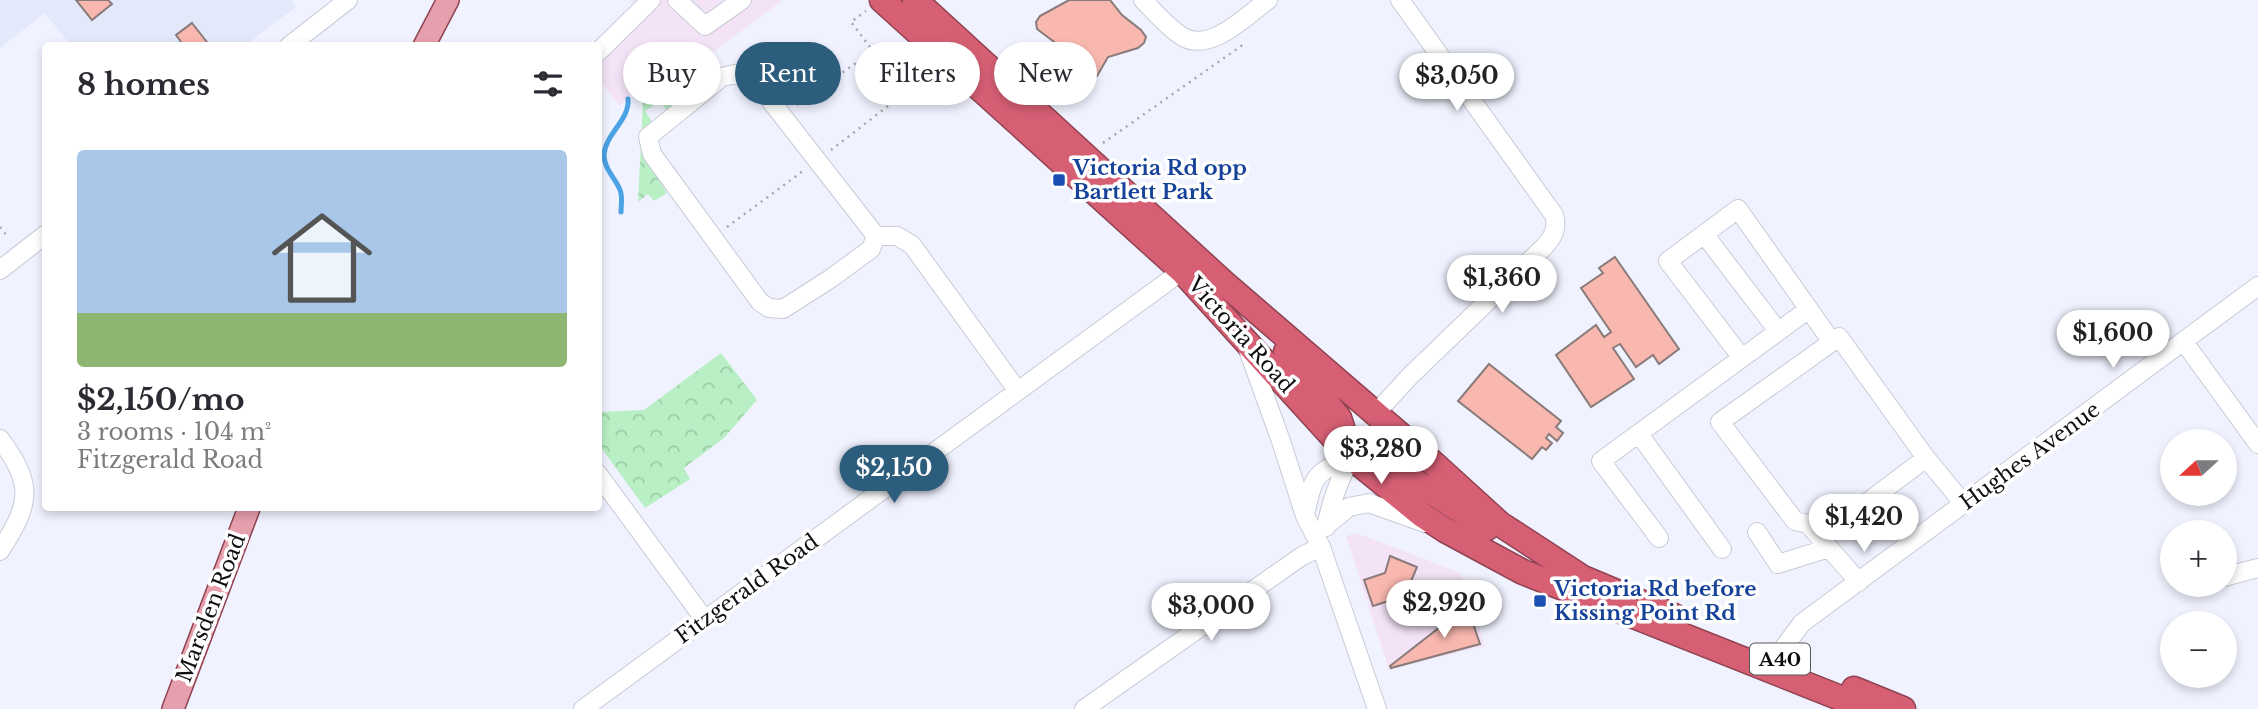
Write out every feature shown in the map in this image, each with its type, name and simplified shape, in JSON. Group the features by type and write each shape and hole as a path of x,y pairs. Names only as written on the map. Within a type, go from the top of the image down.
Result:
{"highway":[{"name":"Victoria Road","path":"915,0 1224,283 1500,524 1583,578 1903,709"},
{"name":"Victoria Road","path":"874,5 1182,271 1319,424 1351,457 1402,500 1445,530 1523,572 1868,709"},
{"path":"1224,283 1304,372 1339,418 1351,457 1364,455 1381,459 1528,554 1583,578"}],"main road":[{"path":"426,42 448,0"},
{"name":"Marsden Road","path":"173,709 248,511"}],"street":[{"path":"294,42 348,0"},
{"path":"602,48 651,0"},
{"path":"677,0 705,26 730,3"},
{"path":"1143,0 1182,37 1196,42 1210,40 1268,0"},
{"path":"1376,413 1553,237 1556,223 1554,215 1400,0"},
{"path":"735,74 756,82 876,236 870,249 830,279 783,309 769,308 760,302 652,154 648,137 722,77 735,74"},
{"path":"1742,358 1668,261 1738,209 1832,342"},
{"path":"1704,234 1778,331"},
{"path":"876,236 897,236 912,245 1017,390"},
{"path":"0,270 42,237"},
{"name":"Fitzgerald Road","path":"583,709 1182,271"},
{"name":"Hughes Avenue","path":"1776,658 1802,623 2258,286"},
{"path":"1659,538 1601,461 1809,309"},
{"path":"1242,336 1282,441 1305,516 1321,547 1377,709"},
{"path":"1859,582 1808,524 1795,522 1720,422 1839,337 1926,458 1964,504"},
{"path":"2184,342 2258,444"},
{"path":"1639,434 1722,549"},
{"path":"0,439 26,486 21,514 0,551"},
{"path":"1305,516 1310,490 1318,474 1323,469 1351,457"},
{"path":"1321,547 1331,503 1351,457"},
{"path":"1757,532 1778,564 1825,543 1926,458"},
{"path":"602,479 705,620"},
{"path":"1326,525 1349,507 1369,503 1445,530"},
{"path":"1084,709 1301,556 1321,547"},
{"path":"2237,574 2258,568"}],"path":[{"path":"783,115 873,51 851,22 874,5"},
{"path":"1103,143 1244,44"},
{"path":"713,237 888,105"},
{"path":"0,228 8,237"}],"shaded area":[{"path":"0,0 291,0 296,7 250,42 68,42 45,13 0,48"},
{"path":"631,0 783,0 721,46 721,42 623,42 623,102 620,106 602,84 602,42 638,6"},
{"path":"1356,533 1461,573 1485,646 1389,670 1346,536"}],"green space":[{"path":"643,105 655,105 645,111 651,120 647,151 651,166 667,193 654,201 648,194 638,202"},
{"path":"663,105 686,105 670,117"},
{"path":"721,353 757,400 724,438 684,468 690,479 645,508 602,449 602,412 644,410"}],"building":[{"path":"76,0 108,0 112,4 92,20"},
{"path":"1069,0 1110,0 1146,37 1138,48 1108,57 1097,76 1097,42 1054,42 1037,29 1036,22 1040,16"},
{"path":"192,23 207,42 181,42 176,35"},
{"path":"1615,257 1679,349 1659,364 1653,355 1636,367 1620,344 1613,348 1634,379 1591,407 1556,355 1596,325 1604,337 1611,332 1581,288 1603,273 1599,268"},
{"path":"1489,364 1561,421 1556,427 1563,433 1557,441 1549,434 1546,438 1552,443 1546,450 1542,447 1532,459 1458,401"},
{"path":"1390,556 1417,567 1406,593 1373,606 1364,580 1385,573"},
{"path":"1467,606 1480,644 1391,668 1390,666"}],"waterway":[{"path":"621,212 621,193 606,165 604,155 608,140 628,105"}],"place":[{"name":"Victoria Rd opp Bartlett Park","path":"1059,180"},
{"name":"Victoria Rd before Kissing Point Rd","path":"1540,601"}]}
